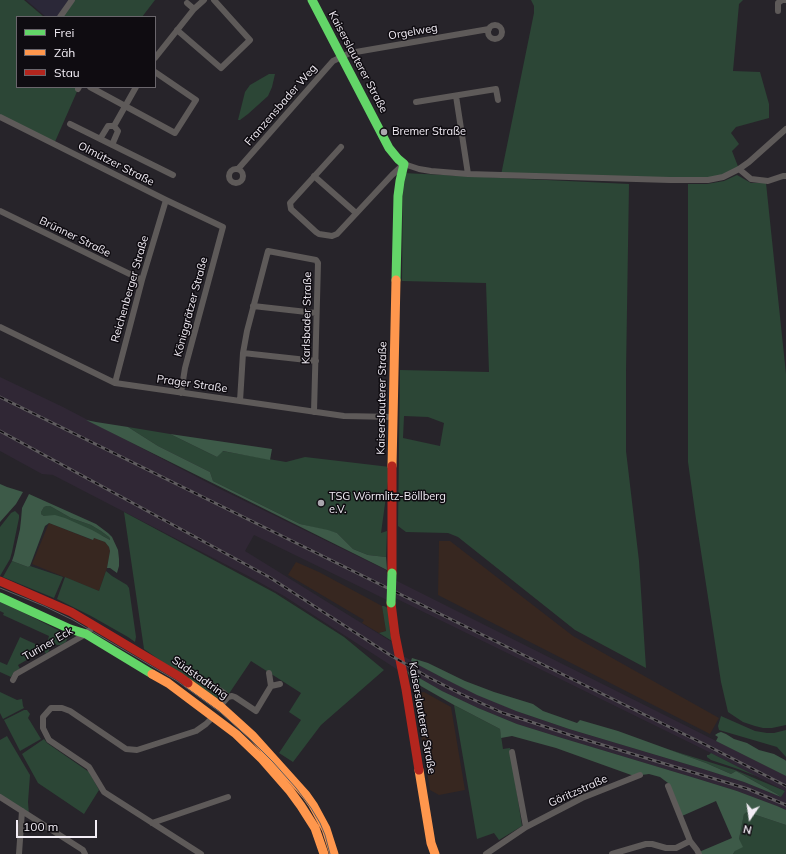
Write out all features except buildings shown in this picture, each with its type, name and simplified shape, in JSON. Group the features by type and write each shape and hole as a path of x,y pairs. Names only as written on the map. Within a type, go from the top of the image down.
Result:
{"street":[{"path":"61,16 72,0"},
{"path":"156,57 194,9 204,0"},
{"path":"177,30 221,68 250,40 214,0"},
{"name":"Kaiserslauterer Straße","path":"312,0 389,148 404,164 398,196 392,473 392,603 398,657 406,689 434,854"},
{"path":"778,11 778,3 782,0 786,0"},
{"path":"187,3 194,9"},
{"name":"Orgelweg","path":"341,57 350,53 489,29"},
{"name":"Franzensbader Weg","path":"238,169 333,61 341,57"},
{"path":"92,88 175,133 196,100 156,73"},
{"path":"114,126 135,88"},
{"path":"416,102 496,89 498,100"},
{"path":"456,96 468,174"},
{"name":"Olmützer Straße","path":"0,117 223,227"},
{"path":"70,124 173,175"},
{"path":"100,139 108,126 114,126"},
{"path":"112,145 118,131 114,126"},
{"path":"341,146 290,203 291,209 319,234 332,236 337,234 404,164 431,171 468,174 708,180 723,177 739,169 786,129"},
{"path":"739,169 751,179 768,181 786,176"},
{"path":"314,176 356,213"},
{"name":"Reichenberger Straße","path":"115,383 142,280 166,200"},
{"name":"Brünner Straße","path":"0,211 142,280"},
{"name":"Königgrätzer Straße","path":"180,393 185,368 223,227"},
{"name":"Karlsbader Straße","path":"240,401 243,353 247,330 268,251 316,260 318,263 314,412"},
{"path":"253,306 316,313"},
{"name":"Prager Straße","path":"0,327 115,383 344,416 393,417"},
{"path":"243,353 316,361"},
{"name":"Südstadtring","path":"0,581 71,612 180,677 220,706 252,735 306,795 326,829 334,854"},
{"name":"Südstadtring","path":"0,597 70,629 86,634 168,683 236,734 262,759 302,806 315,828 324,854"},
{"name":"Turiner Eck","path":"13,680 16,674 86,634 93,626"},
{"path":"220,706 228,697 232,696 256,711 271,686 269,673"},
{"path":"210,684 228,697"},
{"path":"271,686 280,684"},
{"path":"201,854 104,792 89,767 49,740 43,728 44,717 51,708 62,708 70,711 126,749 136,750 196,731 206,724 212,717"},
{"path":"512,752 526,827"},
{"name":"Göritzstraße","path":"486,854 526,827 582,798 640,775"},
{"path":"668,786 690,841 699,854"},
{"path":"0,797 83,850 85,854"},
{"path":"152,823 228,797"},
{"path":"19,854 22,811"},
{"path":"612,854 646,844 666,848 676,848 690,841"}],"shaded area":[{"path":"26,0 71,0 58,16 45,16"},
{"path":"0,377 63,407 216,487 386,570 387,575 397,581 786,776 786,810 737,791 517,724 478,708 442,691 398,666 398,670 284,596 250,577 53,475 42,474 0,451","holes":["254,535 387,600 387,594 711,753 785,791 781,797 744,782 569,729 516,711 443,678 394,651 392,642 245,551"]},
{"path":"49,523 92,540 94,538 105,542 109,547 110,551 107,568 99,591 32,564"},
{"path":"439,541 450,541 573,636 719,718 710,734 438,595"},
{"path":"296,562 319,572 382,606 386,631 379,633 362,623 364,620 288,575"},
{"path":"424,692 451,707 465,790 439,795 430,790 414,694"}],"green space":[{"path":"0,0 24,0 43,16 16,16 16,88 79,88 54,144 0,116"},
{"path":"74,0 155,0 143,16 64,16"},
{"path":"531,0 743,0 739,4 733,71 760,72 769,104 769,118 736,127 731,133 739,144 732,151 739,169 708,180 501,175 534,13 534,6"},
{"path":"269,74 275,74 268,96 248,114 238,120 245,92 250,85"},
{"path":"403,173 629,184 626,451 639,561 646,668 575,630 458,537 448,533 406,532 398,526 400,370 489,372 486,283 402,281","holes":["404,416 428,417 444,423 440,446 403,438"]},
{"path":"737,175 751,183 766,183 786,374 786,725 772,728 763,728 743,722 728,712 721,682 688,462 688,184 707,184 724,181"},
{"path":"86,420 128,427 158,446 210,472 213,481 300,524 337,533 353,549 368,555 386,557 387,570"},
{"name":"TSG Wörmlitz-Böllberg e.V.","path":"128,427 170,434 217,457 222,451 286,462 305,457 390,467 381,533 387,531 386,557 368,555 353,549 337,533 300,524 213,481 210,472 158,446"},
{"path":"170,434 272,449 270,460 223,451 217,457"},
{"path":"0,484 23,492 16,504 0,522"},
{"path":"29,494 96,524 112,537 118,550 119,566 117,573 110,568 107,568 110,551 105,542 94,538 93,540 49,523 45,526 30,566 28,567 12,561 20,529 22,508","holes":["50,506 71,518 91,525 109,537 110,540 65,518 55,515 44,516 41,514 44,507"]},
{"path":"50,506 71,518 91,525 109,537 110,540 103,536 44,516 41,512 44,507"},
{"path":"15,511 19,515 19,518 12,552 10,559 0,576 0,527 11,513"},
{"path":"124,512 275,593 344,637 384,670 321,725 293,762 279,753 301,720 289,712 301,693 251,661 222,704 144,649"},
{"path":"12,561 63,577 54,598 3,577"},
{"path":"106,571 127,585 129,588 136,637 135,642 91,616 57,599 65,577 99,591"},
{"path":"0,602 64,633 68,637 66,642 61,645 57,645 48,640 49,636 3,615 4,613 0,611"},
{"path":"382,606 388,608 392,641 379,633 386,631"},
{"path":"20,637 44,648 46,645 48,646 49,651 46,654 44,650 18,665 20,669 14,672 11,677 0,672 0,662 7,665"},
{"path":"412,658 428,663 465,681 533,704 543,711 577,723 580,720 618,731 706,763 731,774 736,771 781,797 744,782 569,729 516,711 477,695 443,678 411,661"},
{"path":"407,671 442,691 517,724 737,791 777,806 786,810 786,825 747,812 744,814 739,839 743,847 735,851 733,854 700,854 699,852 732,838 716,801 682,816 668,783 660,777 649,774 634,776 556,748 512,736 501,738 500,729 412,681"},
{"path":"0,692 17,700 22,699 24,708 3,719 0,713"},
{"path":"454,705 500,729 503,749 510,748 522,826 499,840 494,833 477,839"},
{"path":"27,710 30,714 28,718 41,739 20,751 4,720"},
{"path":"721,716 755,731 774,733 786,730 786,757 777,747 719,730 718,726"},
{"path":"721,732 759,750 774,754 785,760 786,776 716,741 718,737 715,735"},
{"path":"7,736 30,775 28,802 29,815 0,797 0,740"},
{"path":"44,739 47,743 89,772 99,790 84,814 38,783 22,754"},
{"path":"667,749 735,770 785,791 781,797 736,771 731,774"},
{"path":"711,753 756,776 711,760 707,757 707,755"},
{"path":"747,812 786,825 786,854 733,854 739,839 744,813"}],"tram line":[{"path":"0,588 73,620 177,681 221,713 251,740 296,788 320,823 330,854"}],"railway":[{"path":"0,397 704,744 786,786"},
{"path":"0,431 269,577 390,655 461,694 503,713 573,736 748,789 786,805"}],"traffic: fast":[{"path":"312,0 389,148 404,164 398,196 396,280"},
{"path":"391,603 392,573"},
{"path":"0,597 70,629 86,634 152,674"}],"traffic: slow":[{"path":"392,466 396,280"},
{"path":"152,674 168,683 236,734 262,759 301,806 315,828 324,854"},
{"path":"188,683 220,706 252,735 306,795 326,829 334,854"},
{"path":"419,770 431,843 435,854"}],"traffic: jam":[{"path":"392,466 392,573"},
{"path":"0,581 71,612 188,683"},
{"path":"391,603 395,635 406,689 419,770"}],"place":[{"name":"Bremer Straße","path":"384,132"},
{"name":"TSG Wörmlitz-Böllberg e.V.","path":"321,503"}]}
